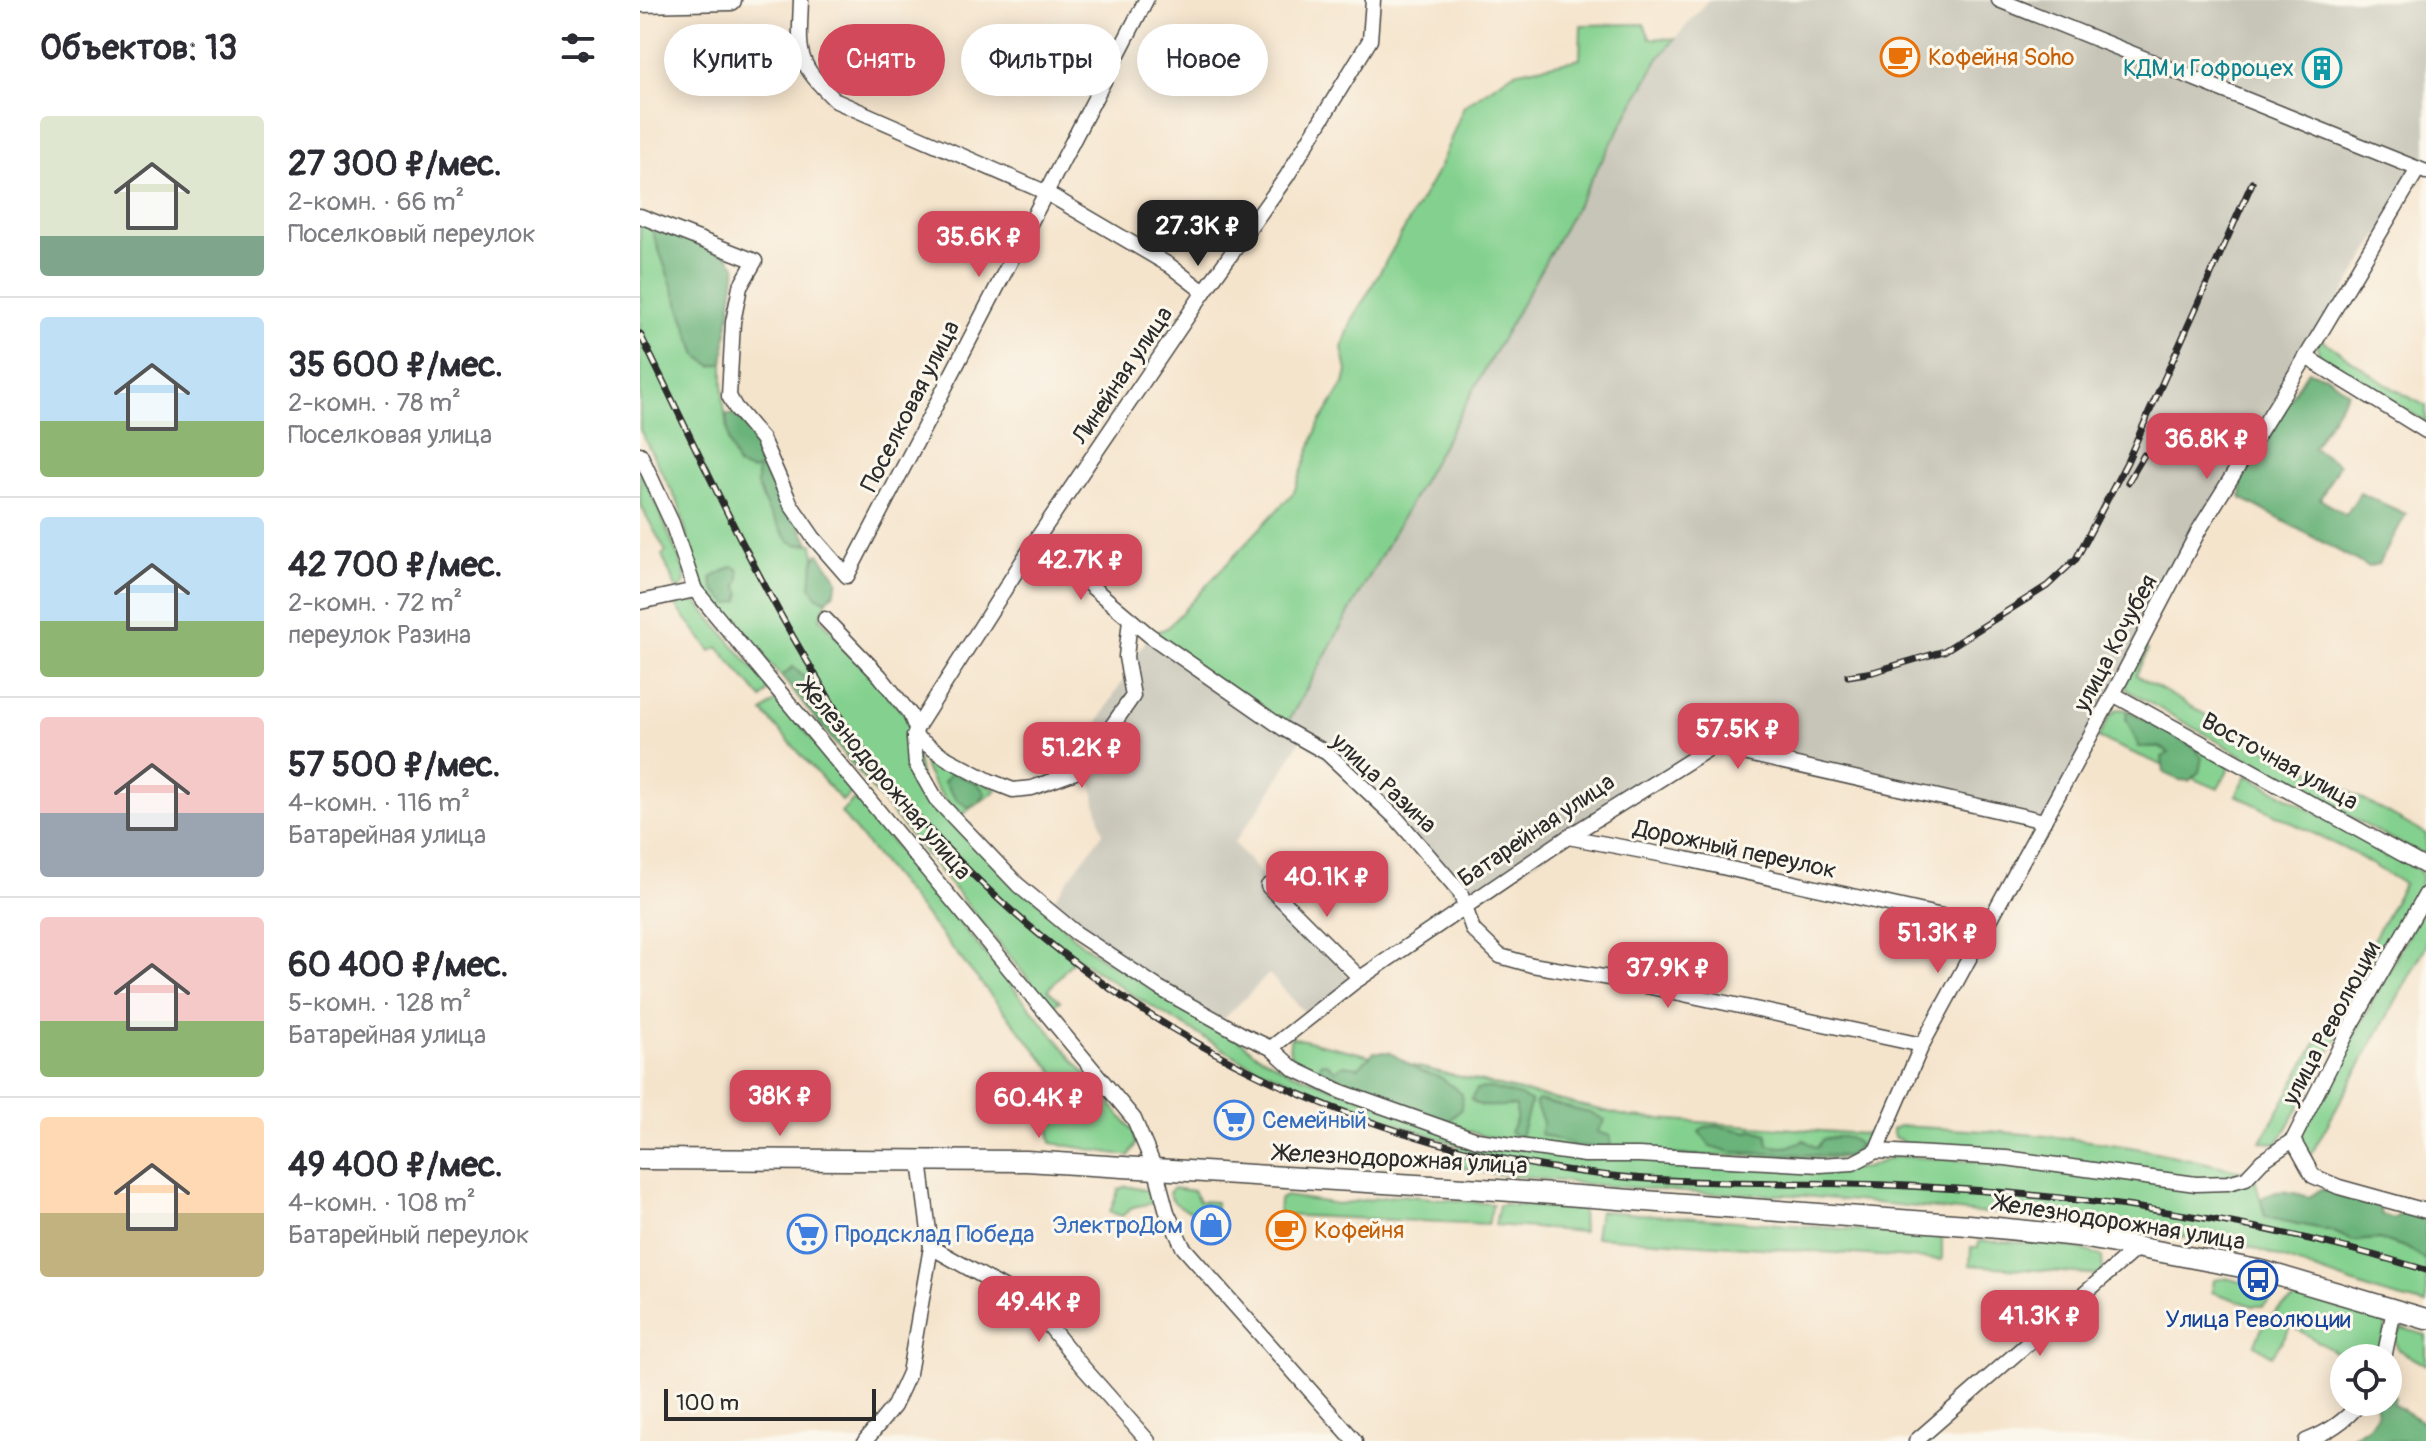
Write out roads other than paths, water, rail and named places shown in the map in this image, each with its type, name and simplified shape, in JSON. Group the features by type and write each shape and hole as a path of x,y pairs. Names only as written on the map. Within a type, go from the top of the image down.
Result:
{"main road":[{"path":"640,2 731,0"},
{"path":"640,1159 1026,1161 1156,1171"},
{"name":"Железнодорожная улица","path":"1156,1171 1498,1190 2077,1236 2263,1271 2426,1319"}],"street":[{"path":"801,0 800,50 810,75 836,101 1045,192 1169,265 1204,292"},
{"name":"Поселковая улица","path":"640,216 755,261 740,287 733,322 729,396 762,439 791,505 813,537 847,576 1146,0"},
{"name":"Линейная улица","path":"915,732 1036,540 1204,292 1287,176 1370,40 1373,0"},
{"path":"1999,0 2422,171"},
{"name":"улица Кочубея","path":"1876,1151 1922,1045 2199,530 2422,171"},
{"path":"2306,357 2426,431"},
{"name":"Железнодорожная улица","path":"640,454 667,512 695,590 1134,1119 1156,1171"},
{"name":"улица Разина","path":"1036,540 1149,635 1284,729 1327,753 1397,819 1460,892 1473,930 1500,956 1922,1045"},
{"path":"640,602 695,590"},
{"name":"Железнодорожная улица","path":"825,619 910,714 915,732 916,764 936,799 1018,885 1076,933 1159,988 1271,1048 1294,1069 1342,1092 1477,1140 1585,1155 1820,1165 1853,1163 1876,1151 2006,1158 2212,1185 2246,1178 2262,1161"},
{"path":"915,732 948,759 1013,790 1032,788 1081,770 1133,696 1126,657 1130,619"},
{"name":"Восточная улица","path":"2113,694 2426,867"},
{"name":"Батарейная улица","path":"1271,1048 1360,978 1568,837 1713,746 2044,821"},
{"name":"Дорожный переулок","path":"1568,837 1686,859 1987,926"},
{"path":"1268,886 1360,978"},
{"name":"улица Революции","path":"2262,1161 2293,1140 2346,1035 2426,894"},
{"path":"2293,1140 2313,1176 2339,1187 2426,1211"},
{"path":"865,1441 894,1406 909,1373 931,1247 920,1161"},
{"path":"1156,1171 1167,1212 1183,1247 1355,1441"},
{"path":"1916,1441 2139,1246"},
{"path":"931,1247 1009,1291 1026,1297 1148,1441"},
{"path":"2387,1344 2394,1310"},
{"path":"2306,1441 2329,1432 2349,1416"}],"railway":[{"path":"1848,676 1873,672 1944,651 2047,586 2076,559 2127,462 2252,183"},
{"path":"640,334 787,626 849,731 899,796 955,857 1026,923 1101,982 1181,1034 1266,1079 1354,1116 1445,1145 1538,1165 1634,1178 1908,1186 2105,1203 2234,1223 2363,1252 2426,1270"},
{"path":"2128,482 2144,455"}],"place":[{"name":"Кофейня Soho","path":"1900,57"},
{"name":"КДМ и Гофроцех","path":"2322,68"},
{"name":"Семейный","path":"1234,1120"},
{"name":"ЭлектроДом","path":"1211,1225"},
{"name":"Кофейня","path":"1286,1230"},
{"name":"Продсклад Победа","path":"807,1234"},
{"name":"Улица Революции","path":"2258,1280"}]}
